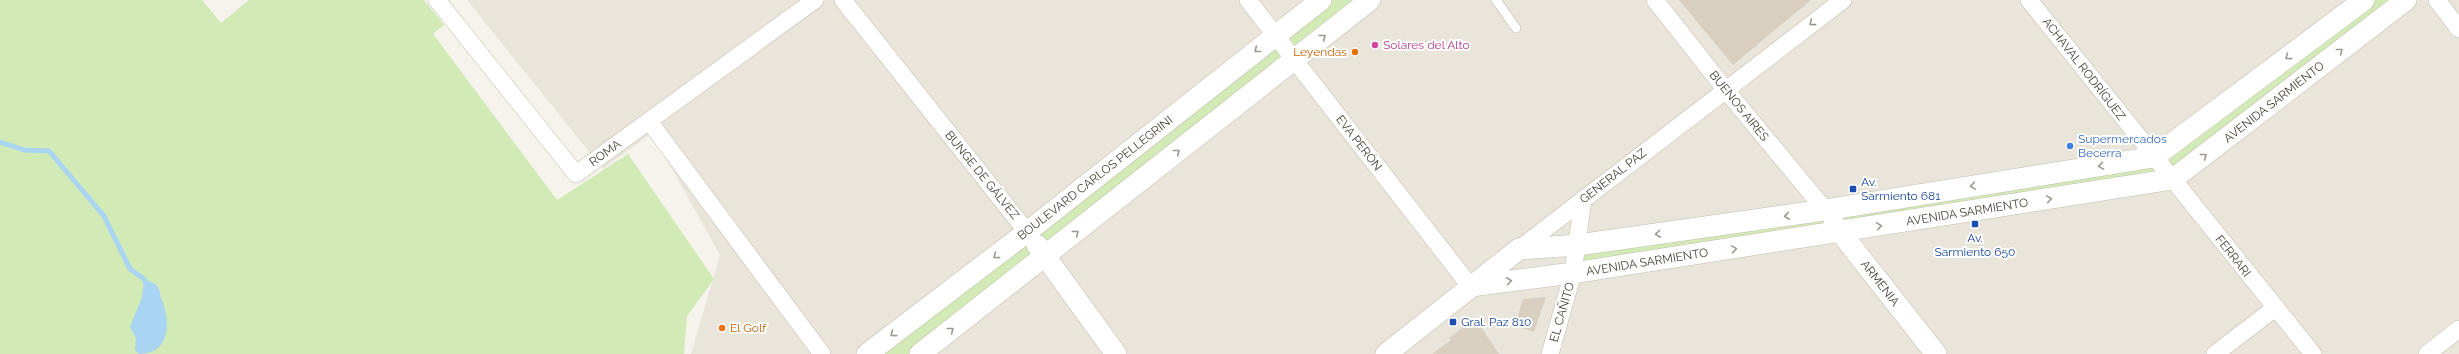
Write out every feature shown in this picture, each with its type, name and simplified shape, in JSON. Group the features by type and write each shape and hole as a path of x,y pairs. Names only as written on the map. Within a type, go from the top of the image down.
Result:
{"street":[{"name":"ROMA","path":"437,0 576,174 815,0"},
{"name":"BUNGE DE GÁLVEZ","path":"842,0 1027,232 1116,354"},
{"name":"EVA PERÓN","path":"1248,0 1470,286"},
{"name":"BOULEVARD CARLOS PELLEGRINI","path":"867,354 1027,232 1321,0"},
{"path":"920,354 1370,0"},
{"name":"BUENOS AIRES","path":"1655,0 1725,89 1825,210"},
{"name":"GENERAL PAZ","path":"1386,354 1470,286 1582,199 1843,0"},
{"name":"ACHAVAL RODRÍGUEZ","path":"2029,0 2154,157"},
{"name":"AVENIDA SARMIENTO","path":"1519,249 1578,245 1825,210 2154,157 2364,0"},
{"name":"AVENIDA SARMIENTO","path":"1470,286 1573,274 2173,180 2406,0"},
{"path":"2437,0 2459,29"},
{"path":"649,122 822,354"},
{"name":"FERRARI","path":"2154,157 2313,354"},
{"name":"EL CAÑITO","path":"1550,354 1573,274 1578,245 1582,199"},
{"name":"ARMENIA","path":"1825,210 1840,232 1936,354"},
{"path":"2215,354 2275,308"},
{"path":"2427,354 2459,329"}],"lane":[{"path":"1496,0 1516,28"}],"shaded area":[{"path":"467,0 2459,0 2459,354 691,354 720,255 652,133 603,169"}],"green space":[{"path":"0,0 202,0 221,23 249,0 424,0 444,25 433,34 557,200 628,154 714,279 687,316 684,354 0,354"},
{"path":"1321,0 1370,0 920,354 872,354"},
{"path":"2364,0 2406,0 2173,179 1573,273 1578,245 2154,157"}],"water":[{"path":"144,279 154,283 159,288 167,326 166,335 163,342 157,348 150,353 139,354 135,350 136,338 130,327 142,297"}],"building":[{"path":"1679,0 1811,0 1733,65"},
{"path":"1546,297 1534,332 1515,326 1523,299"},
{"path":"1469,323 1472,328 1479,324 1499,354 1432,354 1451,340 1449,338"}],"waterway":[{"path":"0,142 24,150 49,151 104,216 130,269 144,279 146,283"}],"place":[{"name":"Solares del Alto","path":"1375,45"},
{"name":"Leyendas","path":"1355,52"},
{"name":"Supermercados Becerra","path":"2070,146"},
{"name":"Av. Sarmiento 681","path":"1853,189"},
{"name":"Av. Sarmiento 650","path":"1975,224"},
{"name":"Gral. Paz 810","path":"1453,322"},
{"name":"El Golf","path":"722,328"}]}
